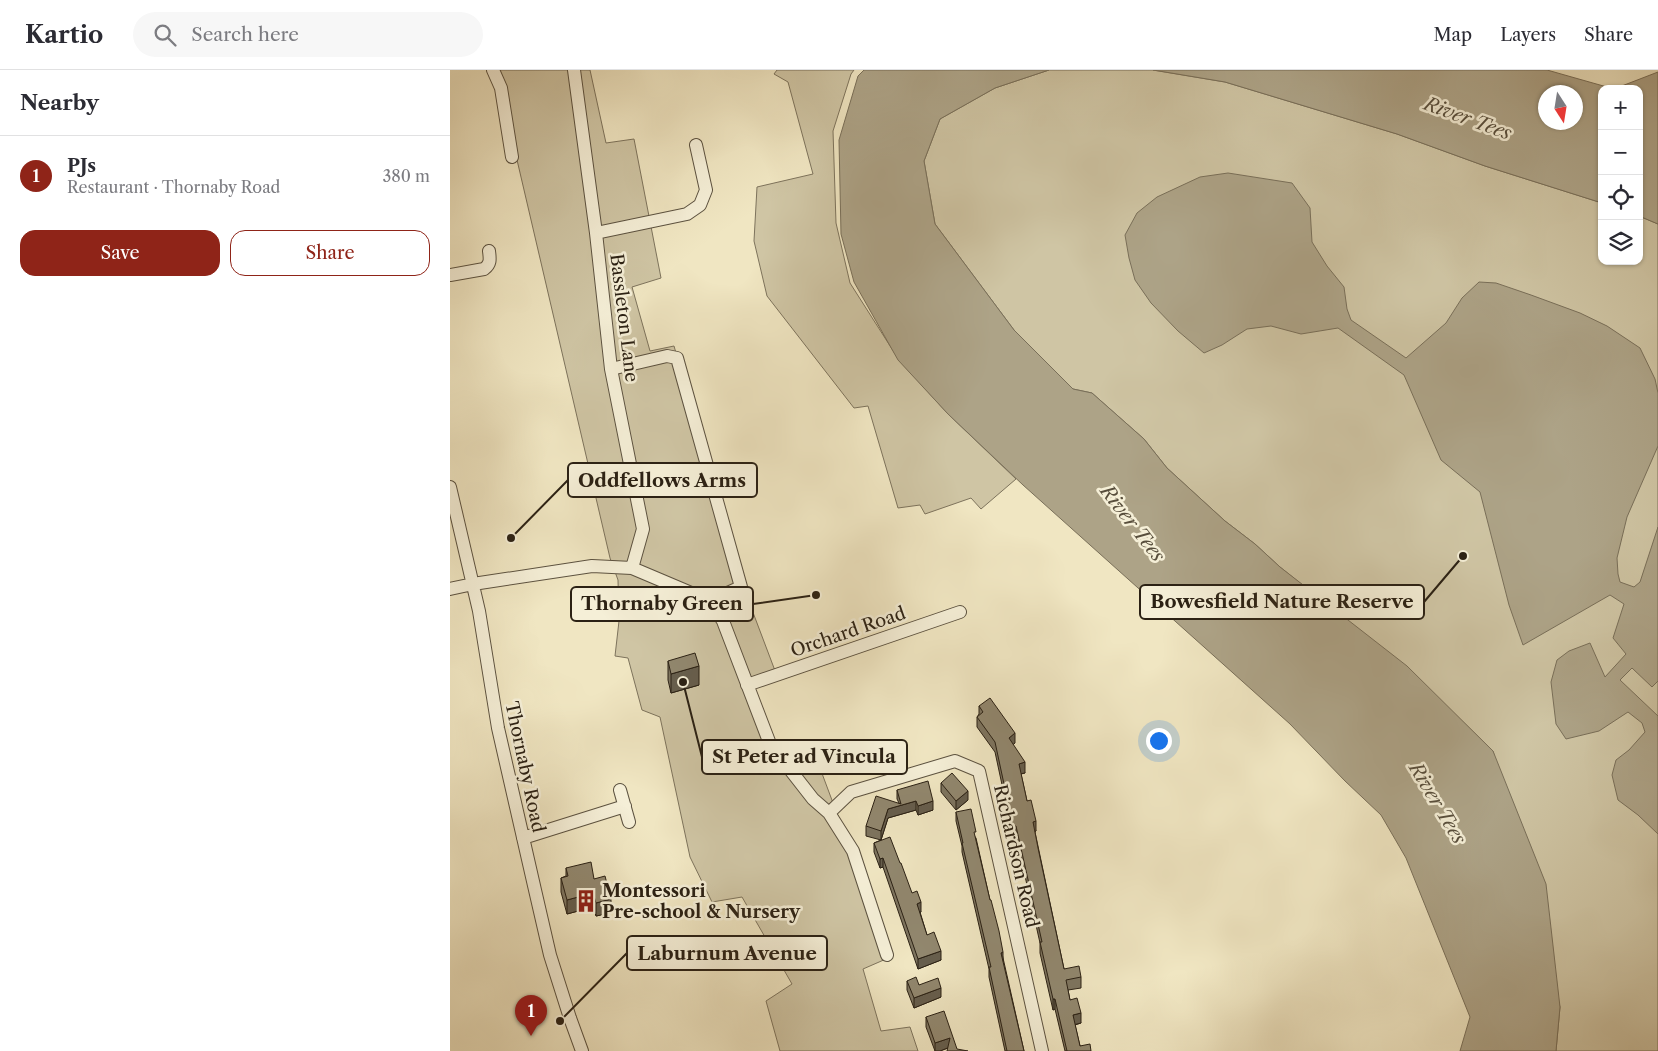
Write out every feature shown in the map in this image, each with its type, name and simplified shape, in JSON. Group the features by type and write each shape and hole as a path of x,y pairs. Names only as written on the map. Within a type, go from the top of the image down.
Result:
{"street":[{"path":"493,70 501,88 512,157"},
{"name":"Bassleton Lane","path":"574,70 596,233 611,369 643,529 632,568"},
{"path":"596,233 687,214 700,206 706,190 696,145"},
{"path":"450,276 484,269 489,265 489,250"},
{"path":"611,369 667,356 677,358 741,587 710,601"},
{"name":"Thornaby Road","path":"450,487 479,611 498,728 550,954 582,1051"},
{"path":"450,590 473,584 592,566 632,568 710,601 723,621 770,744 813,800 829,812 853,851 887,955"},
{"name":"Orchard Road","path":"747,685 960,612"},
{"name":"Richardson Road","path":"829,812 851,792 955,761 979,771 1042,1051"},
{"path":"620,790 629,822"},
{"path":"523,838 625,806"}],"shaded area":[{"path":"496,70 590,70 606,143 634,139 661,278 632,287 650,351 674,346 743,586 777,676 752,686 774,744 781,753 811,744 851,851 886,959 863,969 881,1031 910,1027 918,1051 780,1051 766,1001 792,984 742,897 712,902 690,857 660,717 642,710 628,658 615,656 619,621 618,580 610,558"},
{"path":"777,70 854,70 851,74 833,131 836,223 850,283 899,360 948,414 1016,479 981,509 971,498 925,514 920,505 898,508 868,406 854,408 767,296 754,241 757,187 813,174 788,82 774,74"},
{"path":"1049,70 1153,70 1225,82 1397,134 1485,166 1598,202 1598,265 1643,265 1643,218 1658,224 1658,1051 1556,1051 1560,1007 1493,751 1461,720 1255,544 1225,521 1167,468 1144,439 1092,393 1073,389 1014,330 935,224 924,161 940,119 995,88"}],"water":[{"name":"River Tees","path":"864,70 1049,70 995,88 940,119 924,161 935,224 1014,330 1073,389 1092,393 1144,439 1167,468 1225,521 1255,544 1280,567 1407,666 1493,751 1546,884 1560,1007 1556,1051 1460,1051 1470,1017 1406,858 1381,815 1290,724 1023,485 948,414 898,360 854,282 841,234 839,140 858,76"},
{"name":"River Tees","path":"1153,70 1547,70 1600,85 1598,85 1598,202 1485,166 1397,134 1225,82"},
{"path":"1658,72 1658,224 1643,218 1643,85 1624,85"},
{"path":"1228,173 1292,183 1310,208 1312,242 1327,266 1344,287 1347,309 1351,320 1406,358 1446,323 1462,298 1479,282 1496,283 1580,313 1607,326 1640,348 1655,379 1658,393 1658,446 1627,517 1617,558 1620,582 1634,587 1640,582 1658,527 1658,681 1652,687 1632,668 1620,680 1658,716 1658,834 1638,815 1618,800 1612,775 1616,760 1629,750 1645,732 1642,723 1628,712 1599,731 1566,739 1556,724 1551,682 1557,660 1569,651 1590,643 1605,677 1626,654 1613,638 1624,604 1610,595 1523,645 1509,605 1480,492 1441,460 1404,375 1338,328 1301,334 1271,326 1247,329 1222,345 1204,353 1178,331 1151,303 1135,280 1125,235 1137,213 1157,197 1200,177"}],"building":[{"path":"695,653 699,666 671,674 668,661"},
{"path":"990,698 1015,733 1009,738 1025,762 1019,764 1027,801 1031,800 1036,821 1033,822 1064,969 1079,966 1081,977 1066,980 1070,1000 1077,998 1081,1013 1073,1015 1080,1046 1090,1044 1091,1051 1067,1051 1055,999 1053,999 1016,826 1013,826 995,742 977,717 983,712 979,706"},
{"path":"952,773 968,791 956,801 941,783"},
{"path":"928,781 933,801 918,806 916,801 888,809 881,831 866,826 876,796 901,804 897,790"},
{"path":"971,809 976,832 974,832 999,931 1003,952 1001,953 1024,1051 1007,1051 989,967 991,967 956,812"},
{"path":"890,837 912,893 917,891 921,902 917,904 927,935 934,932 941,951 918,959 883,858 880,859 874,843"},
{"path":"591,862 594,879 605,876 611,899 596,903 593,893 567,900 561,878 568,876 566,868"},
{"path":"916,977 919,985 938,978 941,988 914,998 907,981"},
{"path":"944,1011 957,1049 968,1051 947,1051 950,1038 935,1043 926,1017"}],"place":[{"name":"Oddfellows Arms","path":"511,538"},
{"name":"Bowesfield Nature Reserve","path":"1463,556"},
{"name":"Thornaby Green","path":"816,595"},
{"name":"St Peter ad Vincula","path":"683,682"},
{"name":"Montessori Pre-school & Nursery","path":"586,901"},
{"name":"Laburnum Avenue","path":"560,1021"},
{"name":"PJs","path":"531,1036"}]}
